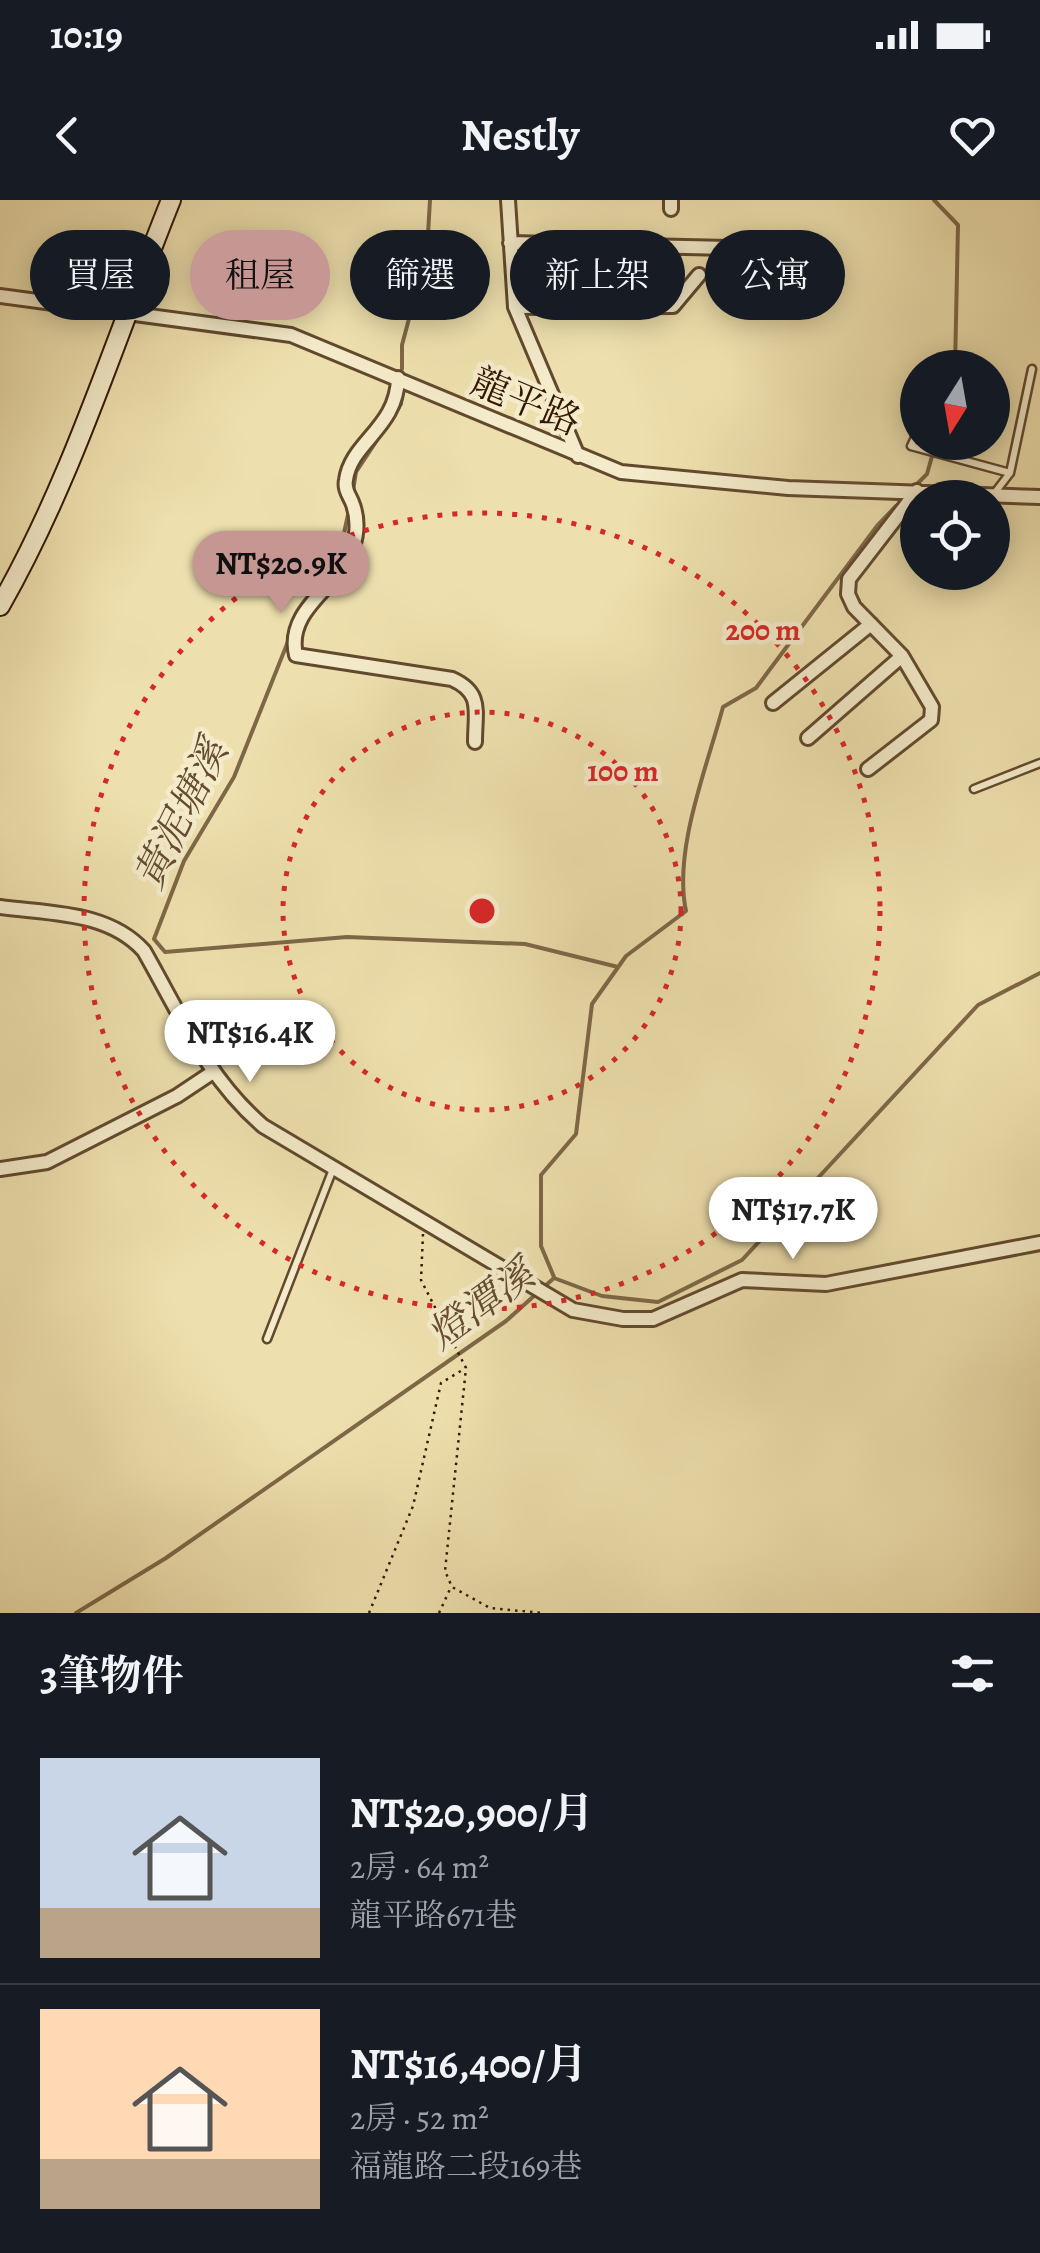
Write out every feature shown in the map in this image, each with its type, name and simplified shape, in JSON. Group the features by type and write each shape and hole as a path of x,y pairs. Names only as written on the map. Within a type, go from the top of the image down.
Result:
{"street":[{"path":"159,230 171,200"},
{"path":"508,200 510,243"},
{"path":"685,292 699,275"},
{"name":"龍平路","path":"0,296 30,300"},
{"name":"龍平路","path":"170,318 290,335 621,472 788,488 900,491"},
{"path":"0,606 80,440 123,320"},
{"path":"520,320 578,456"},
{"path":"398,378 398,397 388,417 354,462 345,481 358,528 352,550 341,570 311,600 294,646 296,654 452,678 472,690 476,701 475,742"},
{"name":"龍平路","path":"1010,496 1040,497"},
{"path":"868,769 931,720 932,707 902,656 854,607 848,594 850,579 900,513"},
{"path":"772,703 871,624"},
{"path":"808,738 902,656"},
{"path":"0,906 105,924 134,939 213,1072 238,1104 263,1126 573,1310 623,1319 653,1319 742,1280 826,1284 1040,1243"},
{"path":"0,1169 48,1162 177,1096 213,1072"}],"lane":[{"path":"1004,480 1010,472 1032,369"},
{"path":"964,460 1010,472"},
{"path":"974,789 1040,762"},
{"path":"267,1339 333,1169"}],"path":[{"path":"424,1221 421,1280 466,1368 445,1571 452,1587 490,1608 542,1613"},
{"path":"369,1613 413,1506 441,1384 466,1368"},
{"path":"438,1613 452,1587"}],"waterway":[{"name":"黃泥塘溪","path":"402,369 402,345 427,251 430,200"},
{"name":"黃泥塘溪","path":"934,200 958,225 955,350"},
{"name":"黃泥塘溪","path":"353,491 356,472 401,404 402,394"},
{"name":"黃泥塘溪","path":"921,480 931,460"},
{"name":"黃泥塘溪","path":"554,1277 541,1246 541,1175 576,1134 592,1004 626,956 686,911 683,887 688,835 723,707 756,688 896,506"},
{"name":"黃泥塘溪","path":"300,611 338,561 349,510"},
{"name":"黃泥塘溪","path":"291,634 234,777 184,861 154,939 165,952 347,937 525,944 618,967"},
{"name":"燈潭溪","path":"76,1613 166,1558 506,1321 554,1278 602,1296 658,1302 742,1260 978,1005 1040,973"}]}
